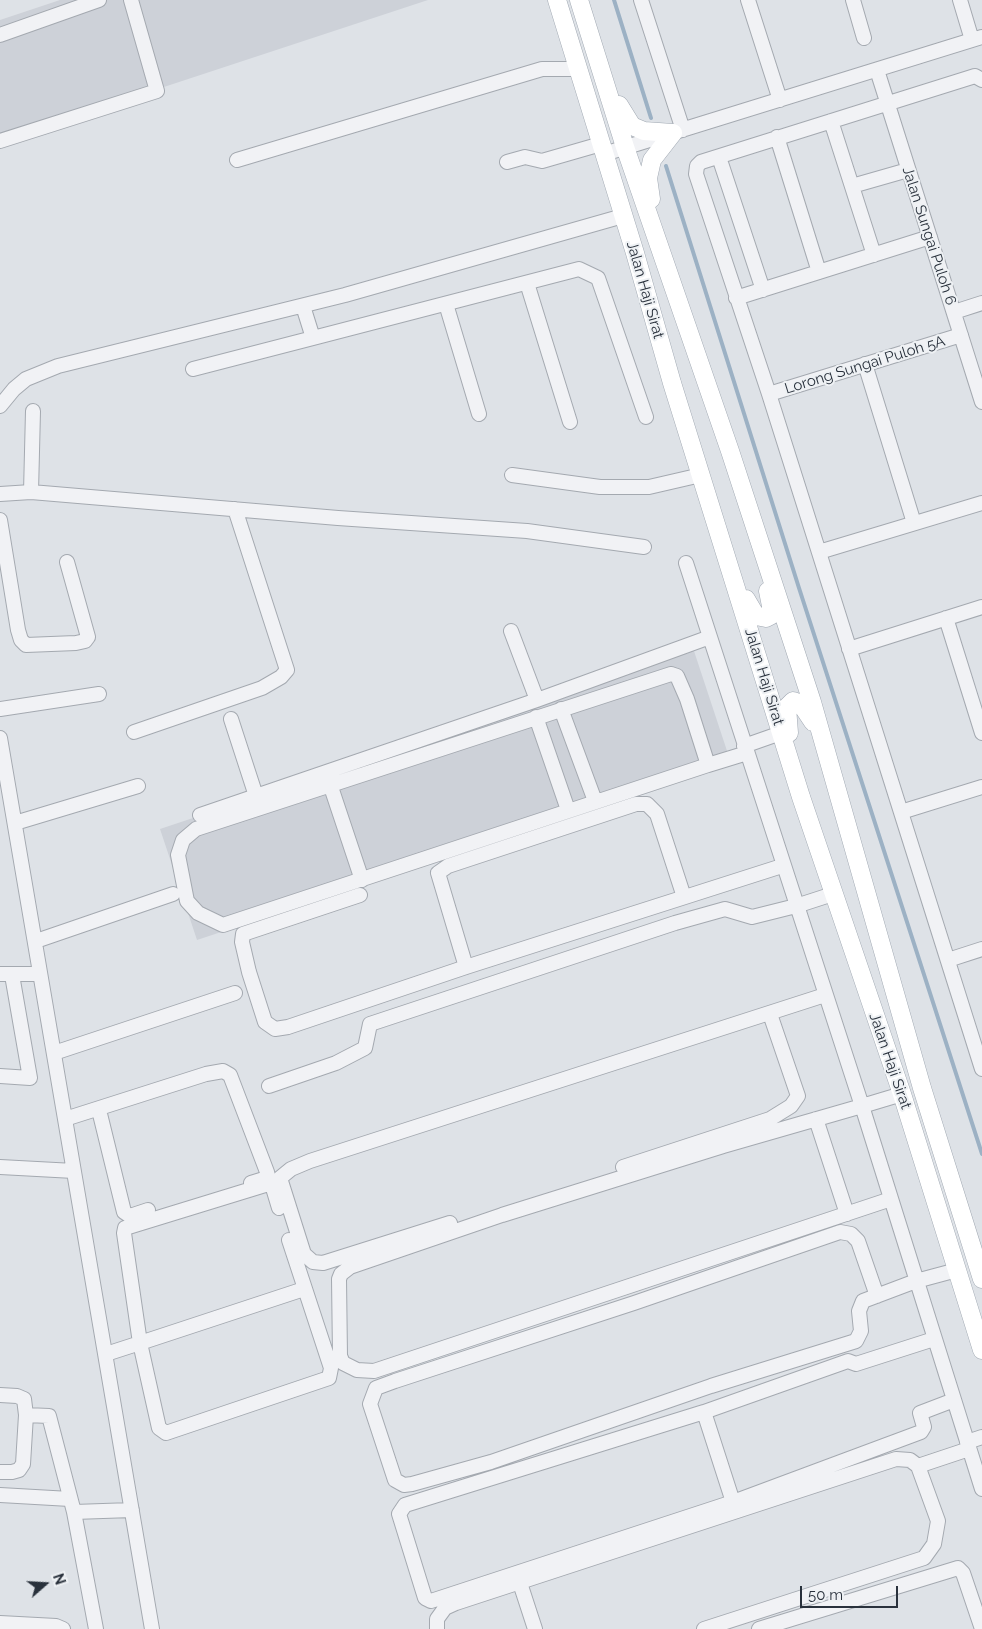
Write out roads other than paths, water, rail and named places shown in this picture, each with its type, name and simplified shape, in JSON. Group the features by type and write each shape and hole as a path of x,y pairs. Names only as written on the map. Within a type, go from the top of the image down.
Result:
{"main road":[{"name":"Jalan Haji Sirat","path":"557,0 781,734 833,894 902,1094 982,1350"},
{"name":"Jalan Haji Sirat","path":"578,0 625,147 758,536 829,757 917,1070 982,1279"},
{"path":"578,0 623,114 632,126 644,131 678,132"},
{"path":"671,282 652,208 648,178 652,160 678,132"},
{"path":"726,552 749,605 756,616 766,618 770,616 771,606 758,536"},
{"path":"801,797 787,722 787,708 793,701 801,704 807,712 829,757"}],"street":[{"path":"0,35 99,0"},
{"path":"0,141 157,91 131,0"},
{"path":"642,0 678,132"},
{"path":"748,0 780,100"},
{"path":"853,0 864,38"},
{"path":"507,162 525,157 542,161 602,149 625,147 977,39 960,0"},
{"path":"238,160 542,69 578,69"},
{"name":"Jalan Sungai Puloh 6","path":"877,70 982,402"},
{"path":"982,80 975,76 719,156 701,162 697,166 696,174 769,394 982,1069"},
{"path":"831,121 874,254"},
{"path":"777,137 819,272"},
{"path":"719,156 763,290"},
{"path":"852,186 908,170"},
{"path":"0,406 14,389 26,379 58,366 303,306 623,216"},
{"path":"736,298 930,237"},
{"path":"193,369 579,269 598,278 646,417"},
{"path":"527,283 570,422"},
{"path":"954,312 982,303"},
{"path":"446,304 479,414"},
{"path":"303,306 313,338"},
{"name":"Lorong Sungai Puloh 5A","path":"769,394 961,335"},
{"path":"865,364 914,523"},
{"path":"31,492 33,411"},
{"path":"512,474 600,487 649,486 701,475"},
{"path":"0,494 31,492 527,531 644,547"},
{"path":"819,552 982,503"},
{"path":"134,732 262,688 281,677 287,670 235,509"},
{"path":"0,520 18,630 21,640 26,645 76,643 88,637 66,562"},
{"path":"686,563 782,866 862,1106 982,1489"},
{"path":"849,649 982,607"},
{"path":"946,618 982,732"},
{"path":"511,631 537,700"},
{"path":"200,815 256,796 334,761 537,700 710,637"},
{"path":"708,765 687,699 677,676 671,674 196,829 183,840 178,855 188,901 198,913 223,925 708,765 781,734"},
{"path":"0,709 99,694"},
{"path":"561,709 595,801"},
{"path":"536,717 568,810"},
{"path":"231,719 256,796"},
{"path":"0,738 152,1629"},
{"path":"330,784 362,880"},
{"path":"15,823 138,786"},
{"path":"901,812 982,787"},
{"path":"466,966 438,872 448,866 636,804 647,804 657,814 684,898"},
{"path":"360,895 243,934 242,942 249,972 265,1022 275,1029 288,1027 466,966 782,866"},
{"path":"36,941 174,894"},
{"path":"269,1086 336,1062 365,1048 370,1024 675,923 725,909 752,917 833,894"},
{"path":"948,960 982,949"},
{"path":"0,1076 30,1078 6,975 39,974"},
{"path":"54,1053 235,993"},
{"path":"770,1014 798,1096 791,1106 770,1120 323,1264 313,1262 304,1254 280,1178 291,1169 825,995"},
{"path":"65,1119 99,1110 206,1074 223,1071 230,1075 268,1176 254,1182 126,1215 99,1110"},
{"path":"891,1199 374,1371 357,1370 343,1363 340,1356 339,1279 341,1274 350,1267 502,1215 902,1094"},
{"path":"816,1119 847,1214"},
{"path":"0,1167 74,1171"},
{"path":"270,1185 331,1368 330,1378 173,1433 166,1433 159,1428 140,1343 124,1233 129,1226 270,1185"},
{"path":"876,1296 858,1241 851,1234 840,1232 634,1303 395,1381 376,1388 370,1404 395,1480 404,1484 412,1484 491,1462 711,1386 856,1341 860,1330 858,1311 863,1301 916,1281 957,1270"},
{"path":"106,1354 304,1289"},
{"path":"934,1339 856,1364 848,1362 704,1412 405,1505 399,1514 425,1598 431,1601 733,1502 921,1432 924,1427 920,1413 954,1400"},
{"path":"0,1395 17,1396 24,1400 26,1415 23,1464 19,1470 0,1472"},
{"path":"704,1412 733,1502"},
{"path":"26,1415 49,1416 72,1505 96,1629"},
{"path":"918,1466 968,1446 982,1437"},
{"path":"437,1629 437,1619 445,1608 896,1459 910,1460 918,1466 938,1521 934,1544 924,1558 704,1629"},
{"path":"0,1495 72,1505 132,1510"},
{"path":"759,1629 951,1568 958,1568 963,1573 979,1612 982,1629"},
{"path":"520,1584 535,1629"},
{"path":"0,1623 56,1626 63,1629"}],"waterway":[{"path":"614,0 651,118"},
{"path":"666,166 799,588 982,1154"}]}
